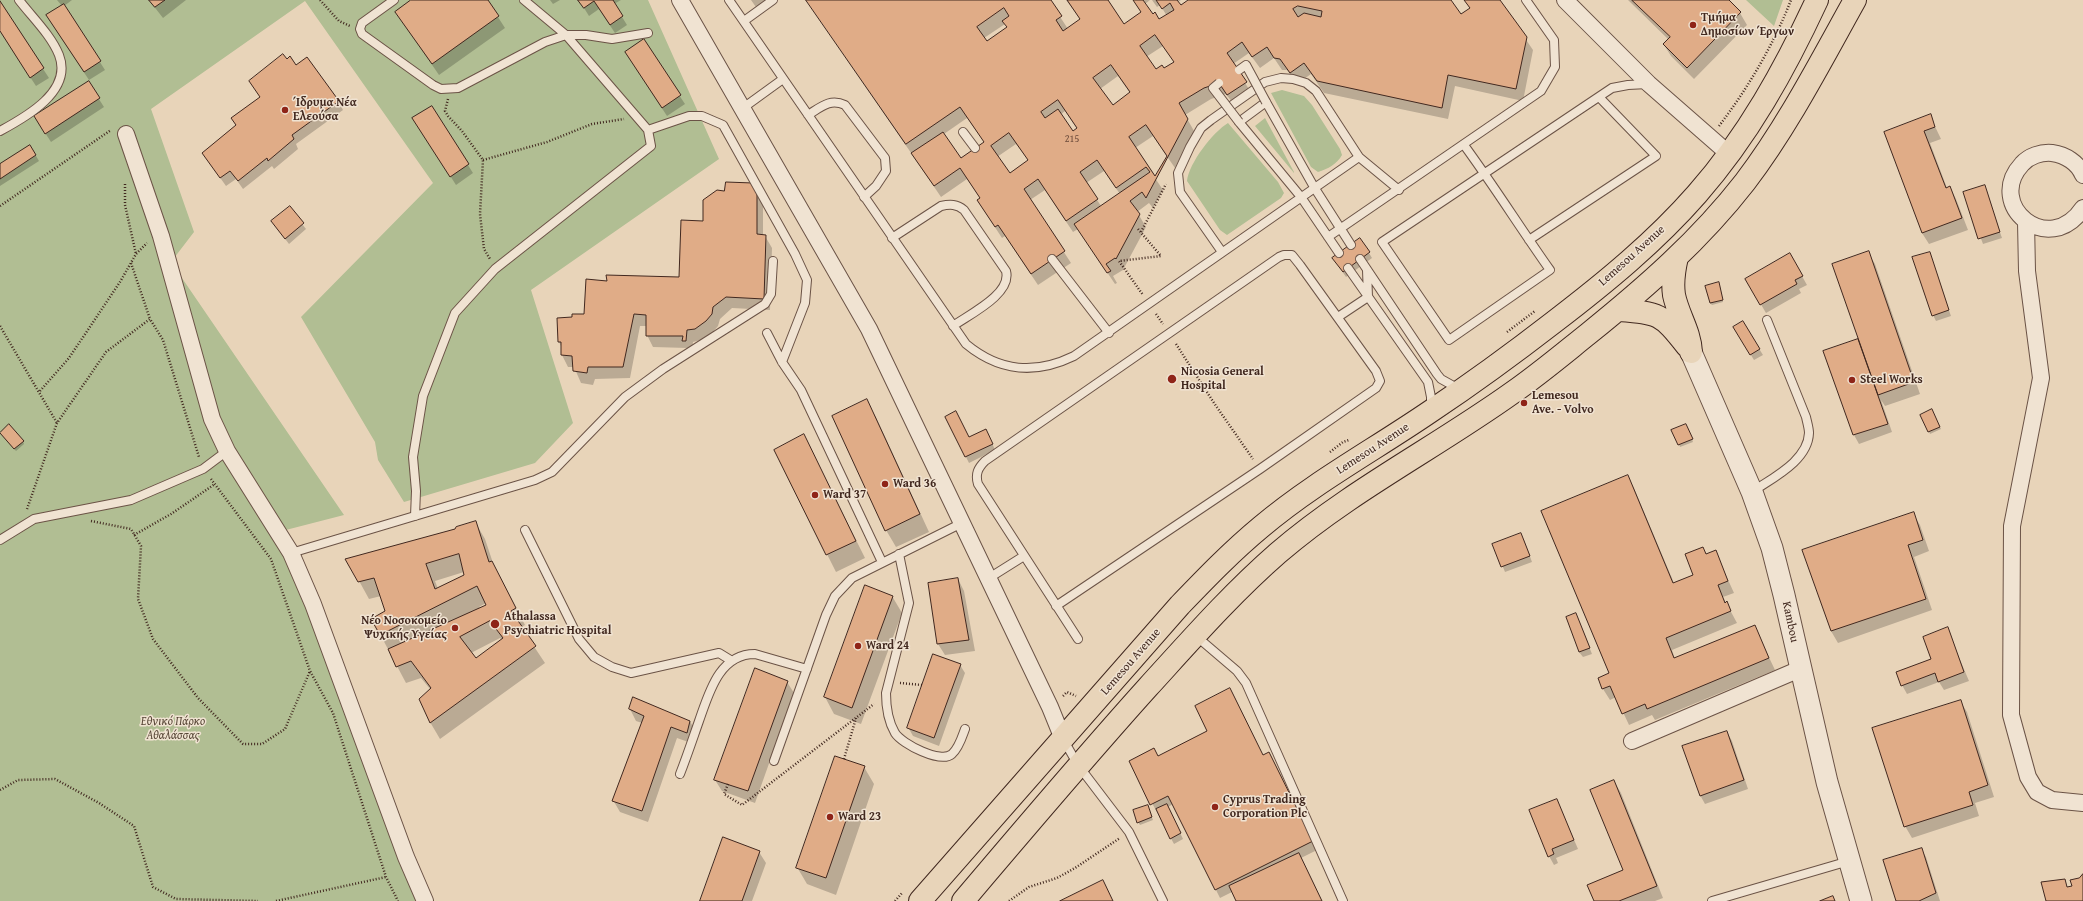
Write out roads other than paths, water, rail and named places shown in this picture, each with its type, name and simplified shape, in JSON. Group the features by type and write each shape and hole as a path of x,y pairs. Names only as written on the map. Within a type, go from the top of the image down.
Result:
{"main road":[{"name":"Lemesou Avenue","path":"920,901 1063,739 1140,644 1262,526 1312,489 1462,390 1592,292 1648,244 1698,193 1756,116 1781,74 1817,0"},
{"path":"962,901 1078,765 1195,635 1235,593 1280,552 1329,514 1416,454 1510,395 1618,310 1677,257 1710,224 1747,179 1779,132 1855,0"},
{"path":"1677,257 1673,278 1674,296 1689,333 1691,352"},
{"path":"1618,310 1648,311 1657,315 1668,324 1691,352"}],"street":[{"path":"680,0 869,329 989,578 1050,707 1063,739"},
{"path":"1565,0 1649,84 1728,154"},
{"path":"126,134 162,236 212,419 228,451 291,553 313,604 406,857 425,901"},
{"path":"2083,175 2072,161 2060,154 2047,153 2036,155 2025,161 2017,169 2012,180 2010,192 2012,203 2018,214 2026,222 2038,228 2052,229 2064,226 2075,219 2083,208"},
{"path":"2026,222 2027,271 2041,378 2012,526 2011,715 2028,777 2036,792 2052,800 2083,803"},
{"name":"Kambou","path":"1691,352 1752,492 1772,548 1827,782 1861,901"},
{"path":"1632,741 1800,669"}],"lane":[{"path":"0,131 21,120 51,95 59,80 62,66 58,54 48,37 19,0"},
{"path":"394,0 362,23 360,29 362,34 433,85 441,89 449,90 466,85 544,42 566,35 586,35 612,39 648,32"},
{"path":"415,516 416,491 413,457 423,396 455,313 495,269 651,146 648,130 635,117 566,35 524,0"},
{"path":"729,0 966,344 978,354 997,363 1036,369 1056,364 1074,356 1314,187 1359,158"},
{"path":"744,22 772,0"},
{"path":"1328,237 1541,91 1554,67 1554,40 1526,0"},
{"path":"1239,70 1246,65 1314,187 1351,245"},
{"path":"1222,252 1180,192 1178,173 1201,128 1265,82 1281,78 1306,83 1316,92 1359,158 1398,190"},
{"path":"743,108 783,79"},
{"path":"1219,83 1213,88 1301,197 1339,253"},
{"path":"1464,145 1484,173 1550,270 1449,340 1382,242 1484,173 1598,97 1618,86 1649,84"},
{"path":"1529,240 1656,156 1598,97"},
{"path":"808,115 830,102 835,101 845,105 885,158 886,172 876,186 864,197"},
{"path":"1239,122 1266,102"},
{"path":"648,130 689,116 702,116 723,125 795,254 807,280 805,303 782,362"},
{"path":"963,132 975,148"},
{"path":"892,238 941,206 947,204 959,206 964,210 1006,271 1007,281 1002,290 953,326"},
{"path":"1056,606 1273,461 1376,388 1380,381 1376,371 1300,264 1292,255 1284,255 985,461 976,474 978,484 1056,606 1078,639"},
{"path":"1052,259 1109,332"},
{"path":"1360,259 1436,374 1441,379 1462,390"},
{"path":"291,553 535,480 552,472 625,397 663,369 766,304 771,294 773,261"},
{"path":"1348,268 1428,382 1431,397 1430,412"},
{"path":"1367,269 1368,297"},
{"path":"1338,318 1368,297"},
{"path":"1752,492 1801,455 1809,433 1806,417 1767,320"},
{"path":"767,333 782,362 802,390 882,562"},
{"path":"1355,451 1378,445"},
{"path":"0,540 19,527 40,517 130,500 203,469 228,451"},
{"path":"1150,625 1210,562 1309,480"},
{"path":"774,761 835,596 842,586 852,578 882,562 962,523"},
{"path":"525,530 579,639 594,657 612,667 631,673 719,653 732,661"},
{"path":"899,554 909,603 888,682 886,695 886,707 892,726 895,733 907,745 935,756 948,756 957,749 965,729"},
{"path":"989,578 1024,556"},
{"path":"1195,635 1232,666 1246,683 1342,901"},
{"path":"680,774 712,684 723,669 732,661 746,654 754,654 807,669"},
{"path":"1063,739 1078,765 1129,832 1163,901"},
{"path":"1712,901 1849,861"}],"place":[{"name":"Τμήμα Δημοσίων Έργων","path":"1693,25"},
{"name":"Ίδρυμα Νέα Ελεούσα","path":"285,110"},
{"name":"Nicosia General Hospital","path":"1172,379"},
{"name":"Steel Works","path":"1852,380"},
{"name":"Lemesou Ave. - Volvo","path":"1524,403"},
{"name":"Ward 36","path":"885,484"},
{"name":"Ward 37","path":"815,495"},
{"name":"Athalassa Psychiatric Hospital","path":"495,624"},
{"name":"Νέο Νοσοκομείο Ψυχικής Υγείας","path":"455,628"},
{"name":"Ward 24","path":"858,646"},
{"name":"Cyprus Trading Corporation Plc","path":"1215,807"},
{"name":"Ward 23","path":"830,817"}],"park label":[{"name":"Εθνικό Πάρκο Αθαλάσσας","path":"173,729"}]}
